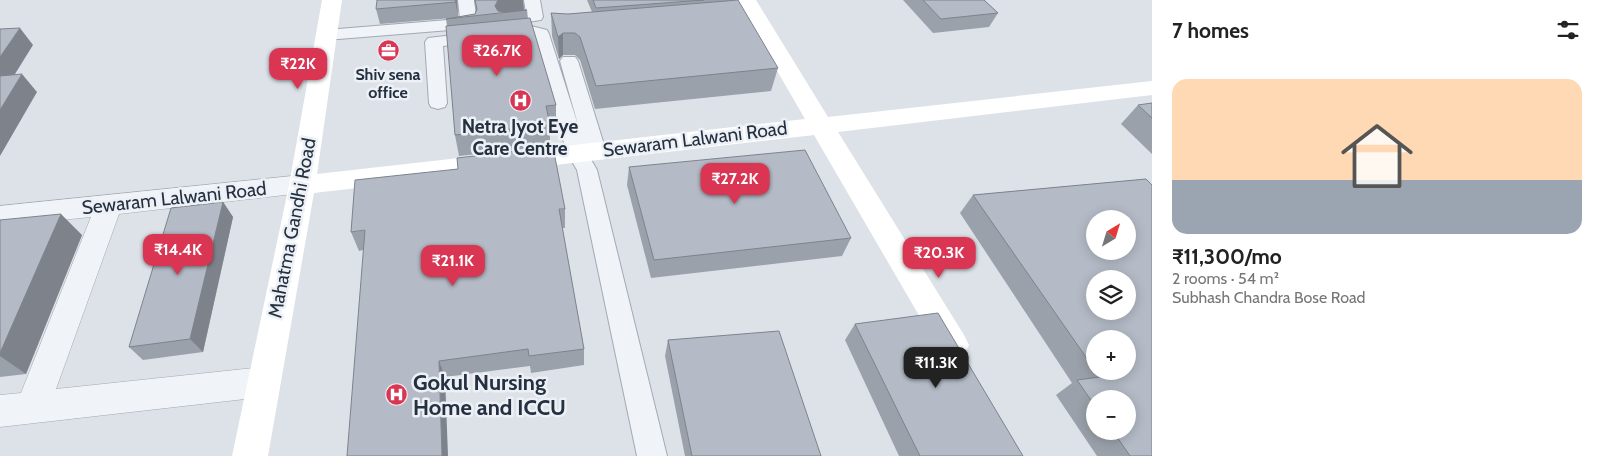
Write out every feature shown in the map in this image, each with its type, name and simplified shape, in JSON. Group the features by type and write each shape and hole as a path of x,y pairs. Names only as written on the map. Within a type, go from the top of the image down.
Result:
{"main road":[{"name":"Mahatma Gandhi Road","path":"250,456 302,185 332,0"},
{"path":"748,10 821,124 969,371"},
{"name":"Sewaram Lalwani Road","path":"302,185 821,124 1152,88"}],"street":[{"name":"Sewaram Lalwani Road","path":"1,218 109,204 302,185"},
{"path":"16,409 109,204"},
{"path":"16,409 263,382"}],"lane":[{"path":"466,0 469,24"},
{"path":"326,35 533,18 535,16 532,0"},
{"path":"438,103 434,42 536,32 543,38 587,152"},
{"path":"569,61 587,152 587,170 652,456"}],"building":[{"path":"377,0 455,0 456,2 376,9"},
{"path":"475,0 498,0 495,6 498,11 527,10 446,19 475,14 477,9"},
{"path":"593,0 704,0 596,8"},
{"path":"738,0 778,68 596,86 580,37 575,33 563,33 558,37 551,13 568,14"},
{"path":"923,0 984,0 998,13 941,19"},
{"path":"530,18 556,105 546,106 550,125 455,135 446,26"},
{"path":"20,28 0,57 0,29"},
{"path":"22,74 0,110 0,76"},
{"path":"1152,103 1152,118 1138,105"},
{"path":"553,147 565,209 559,209 584,349 529,356 528,349 439,361 442,456 347,456 365,230 351,232 355,180 458,169 457,158"},
{"path":"805,150 851,238 654,260 629,167"},
{"path":"1146,179 1152,185 1152,456 1130,456 1119,440 1136,440 1136,390 1086,390 1086,393 1077,380 1136,380 1136,330 1086,330 1086,357 973,195"},
{"path":"223,202 190,339 129,347 171,208"},
{"path":"61,214 0,353 0,220"},
{"path":"938,313 1023,456 920,456 855,324"},
{"path":"779,331 821,456 692,456 668,340"}],"place":[{"name":"Shiv sena office","path":"388,50"},
{"name":"Netra Jyot Eye Care Centre","path":"520,100"},
{"name":"Gokul Nursing Home and ICCU","path":"397,395"}]}
